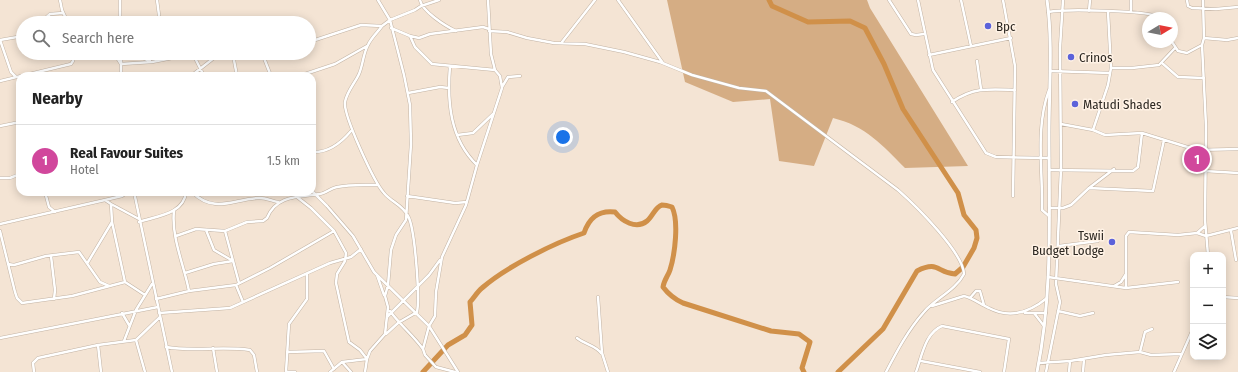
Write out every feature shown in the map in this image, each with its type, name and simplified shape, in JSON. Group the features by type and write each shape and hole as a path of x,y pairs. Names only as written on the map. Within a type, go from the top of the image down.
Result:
{"street":[{"path":"60,0 65,16"},
{"path":"120,0 120,16"},
{"path":"157,0 159,15"},
{"path":"378,0 390,20 408,93 411,144 406,220 396,234 391,250 388,285 384,296"},
{"path":"420,0 424,11 456,31"},
{"path":"417,312 414,239 410,219 406,211 385,194 378,185 351,131 346,110 346,100 361,71 367,46 382,26 390,20 421,6 439,0"},
{"path":"488,0 489,30 495,70 500,76 502,88"},
{"path":"562,43 595,0"},
{"path":"618,0 664,64"},
{"path":"889,0 910,34 924,34"},
{"path":"918,0 924,34 933,70 952,102 986,153 992,156 1049,158"},
{"path":"961,0 971,46"},
{"path":"1003,0 1015,66 1013,196"},
{"path":"1037,372 1046,313 1048,277 1050,71 1047,0"},
{"path":"1046,372 1060,300 1057,288 1057,278 1059,246 1058,207 1061,169 1063,0"},
{"path":"1089,11 1090,0"},
{"path":"1131,0 1131,12"},
{"path":"1187,0 1188,6 1216,9 1238,7"},
{"path":"1203,0 1204,38 1202,45 1206,126 1205,226 1208,252"},
{"path":"1048,12 1062,10 1142,13"},
{"path":"1093,130 1108,85 1111,68 1108,12"},
{"path":"48,16 50,14 64,13"},
{"path":"316,40 361,25 382,26"},
{"path":"391,27 410,36 419,38 430,34 483,27 489,30 562,43 585,44 624,52 726,85 770,93 905,196 956,253 964,270 964,274 961,279 913,324 886,372"},
{"path":"410,36 415,47 429,63 495,70"},
{"path":"16,37 0,40 11,72 16,77"},
{"path":"929,55 1011,38"},
{"path":"1204,38 1227,40 1238,38"},
{"path":"1111,68 1132,68 1162,63 1175,48 1178,51 1187,53 1202,45"},
{"path":"311,72 335,64 367,46"},
{"path":"37,72 71,64 73,60"},
{"path":"118,60 121,64"},
{"path":"121,60 121,72"},
{"path":"147,60 152,62"},
{"path":"121,64 162,60"},
{"path":"195,60 201,72"},
{"path":"196,72 212,60"},
{"path":"234,60 236,72"},
{"path":"265,60 269,72"},
{"path":"977,61 981,89"},
{"path":"1162,63 1178,77 1204,78"},
{"path":"450,66 449,88 452,124 462,149 477,165"},
{"path":"1050,71 1110,72"},
{"path":"500,76 520,76"},
{"path":"0,81 16,77"},
{"path":"387,318 391,312 429,275 442,257 467,202 477,165 502,88 508,77"},
{"path":"408,93 440,87 449,88"},
{"path":"952,102 966,93 981,89 1015,90"},
{"path":"1049,90 1042,112 1041,158 1042,210 1049,216"},
{"path":"457,135 473,133 494,114"},
{"path":"0,126 16,123"},
{"path":"1061,124 1093,130 1105,135 1142,133 1191,149 1205,151 1238,149"},
{"path":"316,152 330,149 351,131"},
{"path":"1049,170 1133,170 1138,168 1142,133"},
{"path":"1089,188 1153,191 1164,140"},
{"path":"1048,208 1063,208 1072,205 1089,188 1115,169"},
{"path":"1205,171 1238,173"},
{"path":"0,178 10,178 16,176"},
{"path":"378,185 344,186 316,194 353,236 377,275 388,307 398,323 418,342 428,358 436,367 455,372"},
{"path":"46,196 48,206 55,213"},
{"path":"0,224 55,213 122,196"},
{"path":"135,196 172,372"},
{"path":"105,200 139,221 174,211 183,203 185,196"},
{"path":"197,196 219,205 260,198 278,202 303,196"},
{"path":"407,196 455,204 467,202"},
{"path":"296,197 311,208 334,231 344,249 346,258 336,278 348,342 360,350 367,358"},
{"path":"176,236 196,229 225,231 247,222 266,219 269,212 278,202"},
{"path":"111,204 112,222 125,282 145,295"},
{"path":"174,211 173,219 176,236 189,291"},
{"path":"168,213 173,219"},
{"path":"88,262 112,222"},
{"path":"1197,233 1205,226"},
{"path":"1126,288 1126,236 1129,232 1178,235 1197,233 1206,236 1231,231 1238,228"},
{"path":"206,230 214,250 233,261"},
{"path":"0,231 14,292 20,301 26,303 54,299 125,282"},
{"path":"225,231 237,284 243,302"},
{"path":"156,299 189,291 237,284 270,268 334,231"},
{"path":"1231,231 1236,260"},
{"path":"1059,246 1098,241"},
{"path":"159,313 227,309 346,258 361,249"},
{"path":"8,264 22,264 51,256 79,252 88,262 100,282 110,286"},
{"path":"51,256 55,290 54,299"},
{"path":"423,349 429,326 435,316 436,292 442,257"},
{"path":"185,273 214,264 233,261"},
{"path":"1112,287 1121,282 1126,274"},
{"path":"295,372 286,372 288,330 290,320 308,297 307,275"},
{"path":"377,275 404,299 429,326 458,372"},
{"path":"1048,277 1126,288 1178,282"},
{"path":"124,341 136,310 153,283"},
{"path":"970,298 976,291 980,291 983,295 984,305"},
{"path":"930,307 962,296 970,298 1002,313 1046,313"},
{"path":"598,297 602,353 608,372"},
{"path":"1226,297 1238,298"},
{"path":"1022,313 1047,298"},
{"path":"0,338 136,310 158,307"},
{"path":"385,334 388,307"},
{"path":"365,372 367,358 374,345 398,323 417,312"},
{"path":"1033,312 1044,327"},
{"path":"1058,312 1080,316 1093,313"},
{"path":"122,313 130,326"},
{"path":"34,372 33,363 38,358 98,345 136,340 160,317"},
{"path":"916,372 932,332 942,326 950,326 1009,339 1004,372"},
{"path":"1140,352 1145,332 1152,329"},
{"path":"1174,372 1190,335"},
{"path":"577,338 596,348 602,353"},
{"path":"136,340 145,372"},
{"path":"98,345 101,372"},
{"path":"166,347 184,349 213,348 250,350 254,355 257,372"},
{"path":"213,348 217,372"},
{"path":"287,352 324,351 334,368"},
{"path":"1039,363 1070,361 1140,352 1151,355 1182,354"},
{"path":"330,372 342,362 367,358"},
{"path":"1083,372 1084,359"},
{"path":"921,361 980,372"},
{"path":"1069,372 1070,361"},
{"path":"342,362 351,372"}],"shaded area":[{"path":"667,0 867,0 870,8 968,166 905,168 873,137 855,126 833,118 814,166 779,161 770,99 733,102 685,82"}],"waterway":[{"path":"769,0 772,6 808,22 850,21 865,28 884,64 903,109 958,193 964,215 976,230 977,238 974,248 963,267 955,274 934,267 924,268 917,271 883,329 838,372"},
{"path":"423,372 448,345 465,335 472,325 470,302 480,290 492,280 531,256 584,233 592,219 599,214 604,212 615,212 625,221 638,225 647,221 662,205 672,207 676,229 672,263 663,287 665,290 683,303 771,331 799,334 810,342 802,368 804,372"}],"place":[{"name":"Bpc","path":"988,26"},
{"name":"Crinos","path":"1071,57"},
{"name":"Matudi Shades","path":"1075,104"},
{"name":"Real Favour Suites","path":"1197,159"},
{"name":"Tswii Budget Lodge","path":"1112,242"}]}
